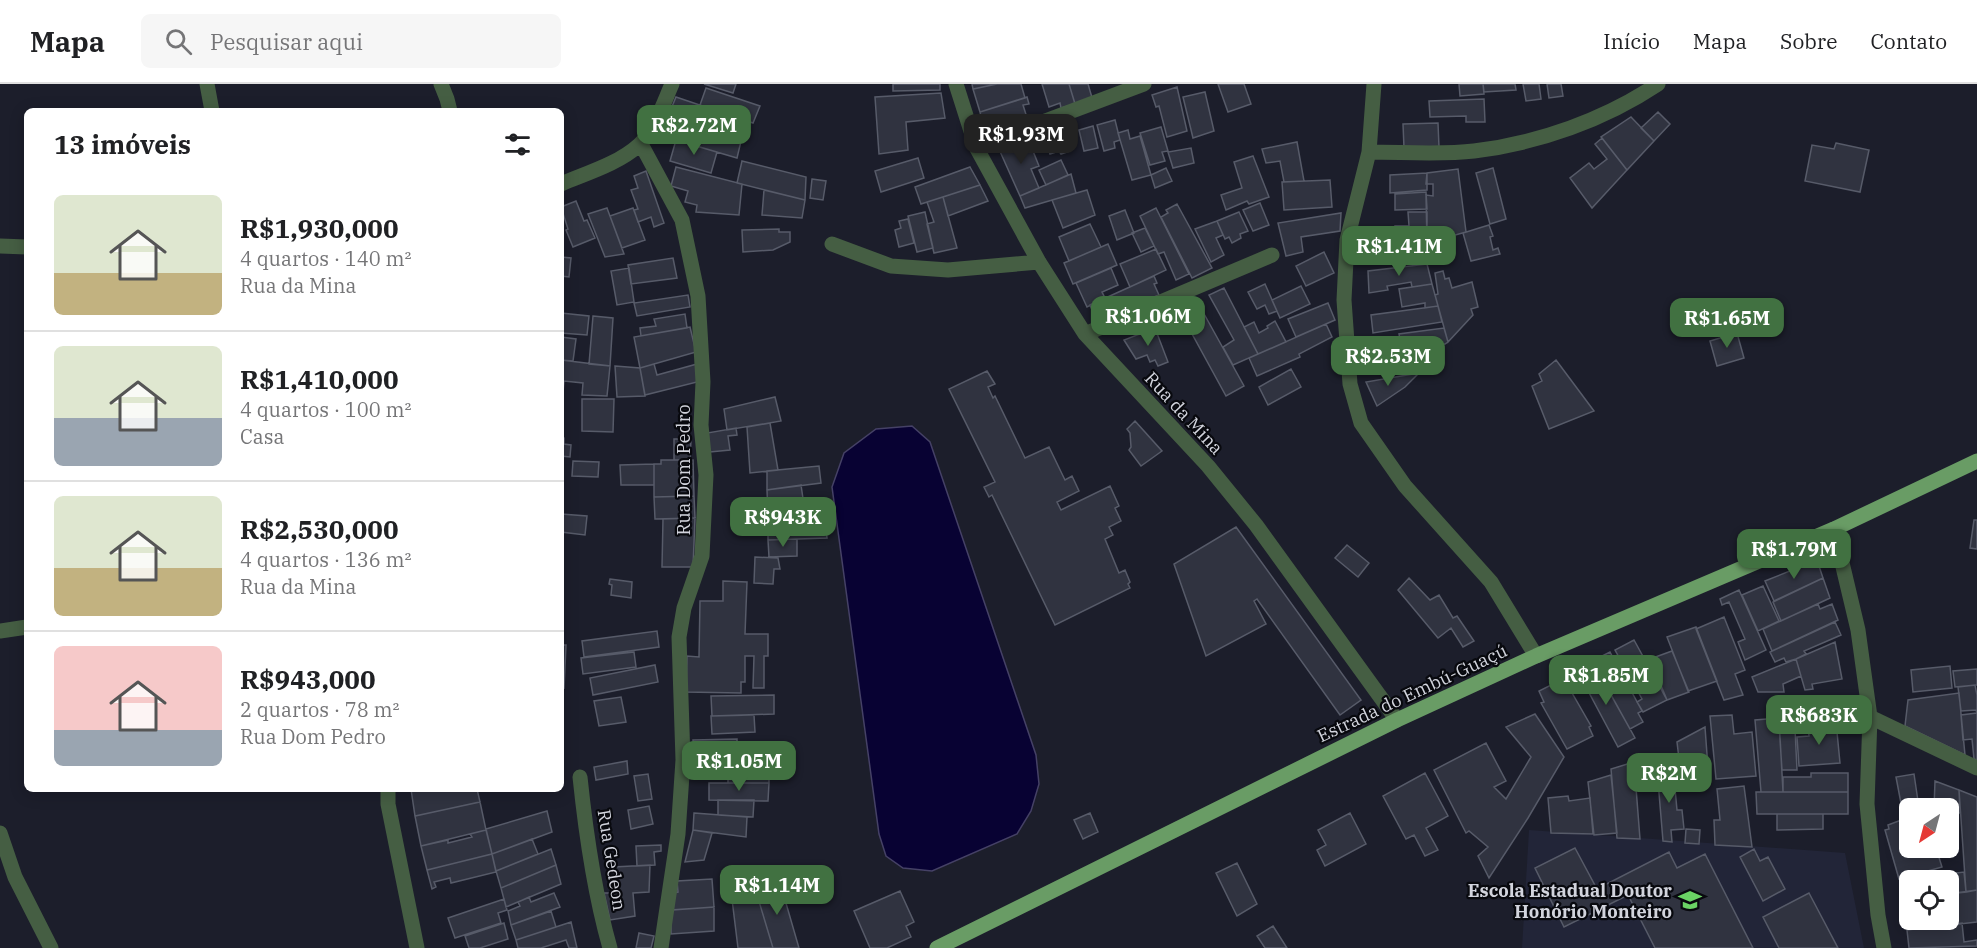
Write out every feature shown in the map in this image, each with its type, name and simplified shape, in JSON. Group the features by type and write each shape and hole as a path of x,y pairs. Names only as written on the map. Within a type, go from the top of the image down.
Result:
{"main road":[{"name":"Estrada do Embú-Guaçú","path":"937,948 1397,720 1536,656 1834,529 1977,461"}],"street":[{"path":"207,84 211,108"},
{"path":"441,84 449,108"},
{"path":"564,183 613,163 640,144 656,120 672,84"},
{"name":"Rua da Mina","path":"956,84 976,147 1039,262 1085,334 1208,466 1256,525 1397,720"},
{"path":"976,147 1144,84"},
{"path":"1374,84 1369,152 1347,240 1344,300 1350,384 1361,423 1405,486 1491,582 1536,656"},
{"path":"1369,152 1472,152 1521,144 1573,127 1637,98 1659,84"},
{"name":"Rua Dom Pedro","path":"640,144 682,220 696,285 703,382 701,425 706,475 702,556 684,608 679,637 683,760 678,834 662,948"},
{"path":"832,244 891,266 948,270 1039,262"},
{"path":"0,246 24,247"},
{"path":"1085,334 1272,255"},
{"path":"1834,529 1858,630 1870,717 1867,804 1878,915 1884,948"},
{"path":"0,631 24,627"},
{"path":"1870,717 1977,768"},
{"name":"Rua Gedeon","path":"580,777 586,834 600,914 610,948"},
{"path":"388,792 388,804 417,948"},
{"path":"0,833 15,877 51,948"}],"shaded area":[{"path":"912,426 930,442 1036,755 1039,784 1031,811 1017,834 932,871 903,868 886,856 879,834 832,487 844,453 876,429"},
{"name":"Escola Estadual Doutor Honório Monteiro","path":"1529,830 1845,853 1864,948 1522,948"}],"building":[{"path":"704,84 736,84 733,93"},
{"path":"893,84 940,84 940,90 893,91"},
{"path":"972,84 997,84 973,89"},
{"path":"997,84 1021,84 1025,98 980,112 973,89"},
{"path":"1042,84 1069,84 1075,104 1061,108 1060,103 1049,107"},
{"path":"1069,84 1088,84 1093,101 1076,107"},
{"path":"1218,84 1244,84 1251,104 1228,112"},
{"path":"1459,84 1483,84 1484,94 1460,96"},
{"path":"1483,84 1515,84 1516,90 1484,92"},
{"path":"1523,84 1539,84 1541,99 1526,101"},
{"path":"1547,84 1561,84 1563,96 1549,98"},
{"path":"1177,87 1187,131 1167,137 1159,106 1156,107 1152,95"},
{"path":"706,88 760,106 753,123 700,105"},
{"path":"1205,92 1214,131 1193,138 1183,97"},
{"path":"941,93 945,118 906,122 908,150 879,154 875,97"},
{"path":"676,97 738,118 733,134 691,121 693,116 671,109"},
{"path":"1027,97 1029,104 1023,105 1029,124 986,138 980,112"},
{"path":"1484,99 1485,122 1466,122 1466,116 1430,117 1429,101"},
{"path":"1658,112 1670,124 1654,141 1641,128"},
{"path":"1631,117 1654,141 1627,170 1601,137"},
{"path":"1115,120 1120,140 1114,142 1115,148 1104,151 1097,125"},
{"path":"694,122 742,137 737,158 676,140 682,123 692,127"},
{"path":"1438,123 1439,147 1404,148 1403,124"},
{"path":"1061,126 1070,151 1050,154 1042,132"},
{"path":"1093,126 1098,148 1084,151 1079,130"},
{"path":"1161,127 1168,151 1162,152 1165,161 1150,165 1140,133"},
{"path":"1128,130 1130,139 1140,136 1151,175 1132,180 1118,133"},
{"path":"1602,138 1627,170 1592,208 1570,178 1589,163 1594,169 1607,159 1595,144"},
{"path":"1020,139 1024,146 1031,142 1035,150 1033,151 1039,166 1031,169 1039,188 1020,196 998,147"},
{"path":"676,140 717,152 711,173 670,161"},
{"path":"1297,142 1304,181 1284,182 1280,161 1266,163 1262,149"},
{"path":"1836,143 1869,150 1860,192 1805,181 1812,145 1834,149"},
{"path":"1191,148 1194,163 1173,168 1168,152"},
{"path":"1253,156 1269,197 1249,204 1247,201 1226,210 1221,195 1242,188 1234,162"},
{"path":"918,158 924,178 881,192 875,171"},
{"path":"1061,160 1068,175 1046,185 1039,170"},
{"path":"742,161 806,177 805,200 737,183"},
{"path":"676,167 742,184 739,215 696,212 697,205 685,202 688,191 671,186"},
{"path":"970,167 980,185 921,204 915,187"},
{"path":"1166,168 1172,181 1155,188 1151,175"},
{"path":"1493,168 1506,219 1490,224 1476,173"},
{"path":"1458,169 1466,232 1427,243 1426,195 1433,196 1433,184 1426,184 1427,173"},
{"path":"646,171 664,223 654,227 651,217 638,222 634,210 638,209 631,190 638,188 634,176"},
{"path":"1427,173 1427,190 1390,193 1390,175"},
{"path":"1071,174 1076,193 1025,208 1020,196"},
{"path":"812,179 826,181 823,200 810,198"},
{"path":"1330,180 1332,207 1284,210 1282,182"},
{"path":"980,185 988,201 948,216 943,197"},
{"path":"764,190 805,200 802,218 762,215"},
{"path":"1087,190 1095,215 1063,228 1052,200"},
{"path":"1426,192 1427,209 1395,210 1395,194"},
{"path":"943,197 957,248 934,253 927,224 934,222 927,202"},
{"path":"576,201 584,221 587,220 595,238 573,247 566,230 568,229 564,216 564,206"},
{"path":"1260,203 1269,225 1253,231 1243,210"},
{"path":"1177,204 1212,268 1192,278 1161,217 1168,213 1166,210"},
{"path":"607,208 624,254 605,257 588,214"},
{"path":"633,208 645,240 622,248 610,216"},
{"path":"1156,208 1189,274 1176,280 1164,252 1158,254 1140,216"},
{"path":"1125,210 1134,233 1117,240 1109,216"},
{"path":"925,212 933,248 917,252 908,216"},
{"path":"1239,212 1248,231 1240,234 1241,238 1232,243 1229,237 1225,239 1217,221"},
{"path":"1408,212 1427,212 1427,243 1395,244 1395,226 1409,226"},
{"path":"1341,213 1340,231 1301,237 1303,252 1286,256 1278,223"},
{"path":"908,219 914,243 899,247 895,230 901,228 899,221"},
{"path":"1217,221 1223,235 1216,238 1224,255 1211,262 1195,229"},
{"path":"1090,224 1101,247 1069,261 1059,237"},
{"path":"1489,225 1493,236 1490,237 1493,250 1498,248 1500,254 1471,261 1463,233"},
{"path":"1145,228 1154,246 1141,252 1132,233"},
{"path":"779,229 779,232 790,232 790,242 773,250 743,252 742,230"},
{"path":"1108,244 1117,265 1073,284 1064,263"},
{"path":"1156,249 1166,270 1130,287 1120,264"},
{"path":"1324,252 1334,273 1306,286 1296,266"},
{"path":"564,257 571,258 569,277 564,276"},
{"path":"673,258 677,278 631,284 628,265"},
{"path":"1427,264 1432,284 1412,287 1411,282 1387,286 1388,290 1369,293 1368,271"},
{"path":"629,268 634,302 617,305 611,271"},
{"path":"1111,268 1118,285 1102,292 1105,298 1087,307 1076,283"},
{"path":"1443,271 1445,279 1449,278 1452,288 1472,282 1478,307 1471,309 1473,315 1448,342 1435,295 1438,294 1435,273"},
{"path":"1154,276 1157,283 1154,284 1159,295 1096,320 1090,305"},
{"path":"1265,284 1277,311 1269,314 1265,305 1257,309 1248,292"},
{"path":"1432,284 1438,306 1425,308 1425,303 1402,307 1399,289"},
{"path":"1301,286 1310,304 1280,318 1272,300"},
{"path":"1224,288 1258,354 1233,365 1223,347 1234,340 1209,295"},
{"path":"688,295 690,307 637,316 634,303"},
{"path":"1328,303 1335,320 1296,337 1288,319"},
{"path":"1438,306 1442,322 1373,333 1371,315"},
{"path":"1203,312 1244,386 1226,396 1185,321"},
{"path":"564,313 589,316 587,335 564,333"},
{"path":"685,314 687,328 641,336 640,328 656,326 654,319"},
{"path":"593,316 613,318 610,366 589,364"},
{"path":"1275,321 1286,342 1258,354 1244,327 1254,322 1259,333"},
{"path":"1326,324 1332,337 1299,354 1300,357 1257,376 1249,358"},
{"path":"690,327 696,352 640,368 634,337"},
{"path":"1155,328 1168,362 1158,366 1155,360 1150,362 1147,355 1136,359 1124,340"},
{"path":"1444,328 1448,342 1445,344 1402,350 1399,334"},
{"path":"1737,333 1744,358 1717,366 1710,341"},
{"path":"564,337 576,339 573,361 564,360"},
{"path":"564,360 610,366 607,396 582,395 583,383 564,381"},
{"path":"1556,360 1594,411 1549,429 1532,386 1542,381 1539,374"},
{"path":"654,364 657,375 697,364 701,381 645,395 640,368"},
{"path":"615,366 640,368 645,396 617,397"},
{"path":"1291,369 1301,387 1268,405 1259,387"},
{"path":"987,371 995,384 988,387 993,398 995,396 1025,458 1049,447 1065,480 1072,476 1079,491 1057,502 1061,510 1110,486 1119,506 1115,508 1121,521 1109,527 1113,535 1105,539 1119,573 1125,570 1130,588 1055,625 992,495 989,497 984,487 995,482 949,389"},
{"path":"1419,373 1405,387 1377,406 1366,382"},
{"path":"775,397 781,421 727,430 724,409"},
{"path":"582,399 614,399 613,432 582,431"},
{"path":"1135,421 1162,451 1141,466 1129,450 1131,447 1130,433 1127,429"},
{"path":"770,423 778,470 750,473 747,427"},
{"path":"736,428 737,435 728,436 730,450 710,452 707,433"},
{"path":"674,439 691,439 690,460 674,460"},
{"path":"564,444 571,445 570,457 564,456"},
{"path":"661,460 693,460 694,496 654,497 654,464 661,464"},
{"path":"573,461 599,462 598,477 572,476"},
{"path":"654,464 654,485 621,485 620,465"},
{"path":"819,466 821,483 767,490 767,471"},
{"path":"801,485 805,512 768,516 767,490"},
{"path":"694,496 695,518 655,519 654,497"},
{"path":"824,511 827,538 768,540 768,516"},
{"path":"564,514 587,516 585,535 564,532"},
{"path":"695,518 693,567 662,567 663,519"},
{"path":"1974,520 1977,520 1977,549 1970,548"},
{"path":"1236,527 1361,700 1340,715 1257,599 1254,601 1266,624 1206,656 1174,564"},
{"path":"797,539 797,556 769,557 768,540"},
{"path":"1347,545 1369,563 1358,577 1335,558"},
{"path":"755,557 778,558 780,569 774,569 773,584 754,583"},
{"path":"1817,560 1823,578 1774,601 1765,581"},
{"path":"1409,578 1430,600 1439,595 1453,618 1457,616 1474,641 1463,647 1451,628 1438,638 1398,590"},
{"path":"1823,578 1830,598 1781,621 1773,602"},
{"path":"610,579 632,582 631,598 611,595"},
{"path":"723,581 747,582 745,634 768,634 768,656 764,656 764,688 753,688 754,656 745,656 745,682 741,682 741,693 686,692 687,656 699,657 700,601 723,601"},
{"path":"1763,586 1779,621 1758,631 1742,595"},
{"path":"1739,590 1766,650 1745,660 1738,642 1745,639 1729,602 1722,605 1720,599"},
{"path":"1818,604 1820,609 1832,604 1838,620 1772,651 1763,629"},
{"path":"1724,617 1745,670 1735,674 1743,695 1724,700 1696,629"},
{"path":"1835,622 1841,635 1804,651 1806,654 1796,659 1786,662 1784,658 1775,662 1770,652"},
{"path":"1696,627 1717,681 1688,691 1667,637"},
{"path":"657,631 659,647 584,657 582,641"},
{"path":"1634,640 1667,700 1643,712 1637,702 1642,699 1615,650"},
{"path":"1835,642 1842,679 1812,684 1813,689 1805,690 1796,659"},
{"path":"564,645 566,645 564,688"},
{"path":"1672,651 1689,692 1667,700 1650,659"},
{"path":"634,652 636,667 583,674 581,658"},
{"path":"1610,652 1642,711 1638,713 1643,722 1630,729 1592,661"},
{"path":"1796,659 1801,676 1783,684 1784,692 1758,692 1752,677"},
{"path":"1594,664 1635,738 1618,747 1578,672"},
{"path":"655,665 658,682 593,695 590,678"},
{"path":"1950,666 1952,688 1913,692 1911,670"},
{"path":"1977,669 1977,685 1955,687 1953,671"},
{"path":"1555,683 1559,691 1568,686 1591,726 1589,727 1593,736 1567,749 1541,703 1544,702 1539,691"},
{"path":"1975,685 1977,713 1976,710 1961,711 1958,687"},
{"path":"1959,693 1965,755 1905,726 1908,700"},
{"path":"774,695 774,714 712,716 711,696"},
{"path":"621,697 626,722 599,726 594,701"},
{"path":"1794,708 1797,770 1782,770 1778,709"},
{"path":"1977,713 1977,760 1974,759 1972,739 1963,740 1961,715"},
{"path":"1535,714 1564,757 1489,878 1478,856 1488,847 1469,831 1466,833 1434,770 1486,743 1506,781 1494,787 1506,799 1531,757 1506,727"},
{"path":"754,715 755,732 712,734 711,716"},
{"path":"1732,715 1734,734 1752,732 1756,776 1716,779 1710,716"},
{"path":"1779,718 1783,792 1761,792 1755,720"},
{"path":"1818,723 1818,725 1833,723 1834,733 1837,732 1840,763 1799,766 1797,737 1809,736 1808,724"},
{"path":"1705,727 1709,782 1682,784 1677,742"},
{"path":"737,739 737,748 729,748 729,753 694,755 693,740"},
{"path":"739,754 768,754 769,766 739,767"},
{"path":"627,761 628,774 596,780 594,767"},
{"path":"1634,762 1640,839 1617,838 1611,769"},
{"path":"769,766 769,783 728,783 728,767"},
{"path":"1673,767 1677,810 1682,810 1684,829 1671,830 1672,842 1663,841 1657,769"},
{"path":"1425,773 1448,816 1426,828 1438,850 1425,856 1414,835 1406,839 1383,796"},
{"path":"1811,773 1848,773 1848,792 1783,792 1783,777 1811,777"},
{"path":"648,774 652,799 638,801 634,776"},
{"path":"1914,774 1918,798 1900,798 1896,777"},
{"path":"1611,775 1617,833 1594,835 1588,782"},
{"path":"1935,781 1959,790 1960,813 1959,798 1934,798"},
{"path":"709,783 769,783 768,801 709,800"},
{"path":"1744,786 1752,847 1715,845 1714,820 1720,820 1717,789"},
{"path":"1959,790 1977,797 1977,890 1966,892"},
{"path":"411,792 478,792 480,802 415,816"},
{"path":"1756,792 1848,792 1848,814 1757,814"},
{"path":"1568,796 1569,801 1590,798 1593,834 1551,833 1548,798"},
{"path":"718,800 754,800 753,817 718,815"},
{"path":"480,802 486,830 421,846 415,816"},
{"path":"649,806 653,824 631,829 628,810"},
{"path":"547,811 552,832 492,854 486,829"},
{"path":"694,813 747,817 746,837 693,830"},
{"path":"1090,813 1098,832 1083,839 1074,820"},
{"path":"1350,813 1366,844 1325,866 1317,850 1326,845 1318,830"},
{"path":"1777,814 1823,814 1823,829 1777,830"},
{"path":"1899,821 1899,858 1939,858 1942,867 1931,870 1899,870 1899,879 1885,830 1889,829 1888,825"},
{"path":"1686,829 1700,830 1699,844 1685,843"},
{"path":"486,830 492,854 427,870 421,846 448,840 448,843 472,837 470,834"},
{"path":"693,830 712,833 704,860 685,862"},
{"path":"532,839 538,854 496,871 492,854"},
{"path":"661,845 661,851 654,852 655,865 637,866 636,846"},
{"path":"1575,848 1597,889 1669,852 1677,868 1705,854 1753,948 1655,948 1628,895 1564,927 1535,868"},
{"path":"551,849 556,865 501,888 496,871"},
{"path":"1754,849 1760,861 1768,857 1785,889 1763,901 1740,857"},
{"path":"492,854 496,872 451,883 450,878 434,882 436,887 432,889 427,870"},
{"path":"1237,863 1257,904 1237,916 1216,873"},
{"path":"556,865 561,884 506,907 501,888"},
{"path":"650,865 649,892 633,893 635,916 610,920 604,893 619,893 619,885 615,885 614,867"},
{"path":"1964,872 1966,892 1959,893 1959,873"},
{"path":"712,879 714,907 673,910 672,893 678,892 677,881"},
{"path":"779,879 799,948 773,948 755,888"},
{"path":"754,883 773,948 738,948 731,891"},
{"path":"1977,890 1977,922 1959,924 1959,892"},
{"path":"900,891 914,922 906,926 911,937 887,948 870,948 854,911"},
{"path":"554,893 560,907 511,925 508,911 520,906 518,902 529,897 531,902"},
{"path":"1809,893 1838,948 1779,948 1763,917"},
{"path":"504,899 507,910 498,913 501,923 455,938 448,918"},
{"path":"714,907 714,931 671,934 671,910"},
{"path":"551,911 556,927 516,940 511,925"},
{"path":"571,922 577,948 569,948 566,940 541,948 518,948 516,940"},
{"path":"504,923 508,939 480,948 469,948 465,936"},
{"path":"1959,923 1962,923 1964,942 1977,940 1977,946 1909,948 1907,930 1959,930"},
{"path":"1273,926 1287,948 1265,948 1257,936"},
{"path":"639,933 654,936 651,948 636,948"}],"place":[{"name":"Escola Estadual Doutor Honório Monteiro","path":"1690,900"}]}
